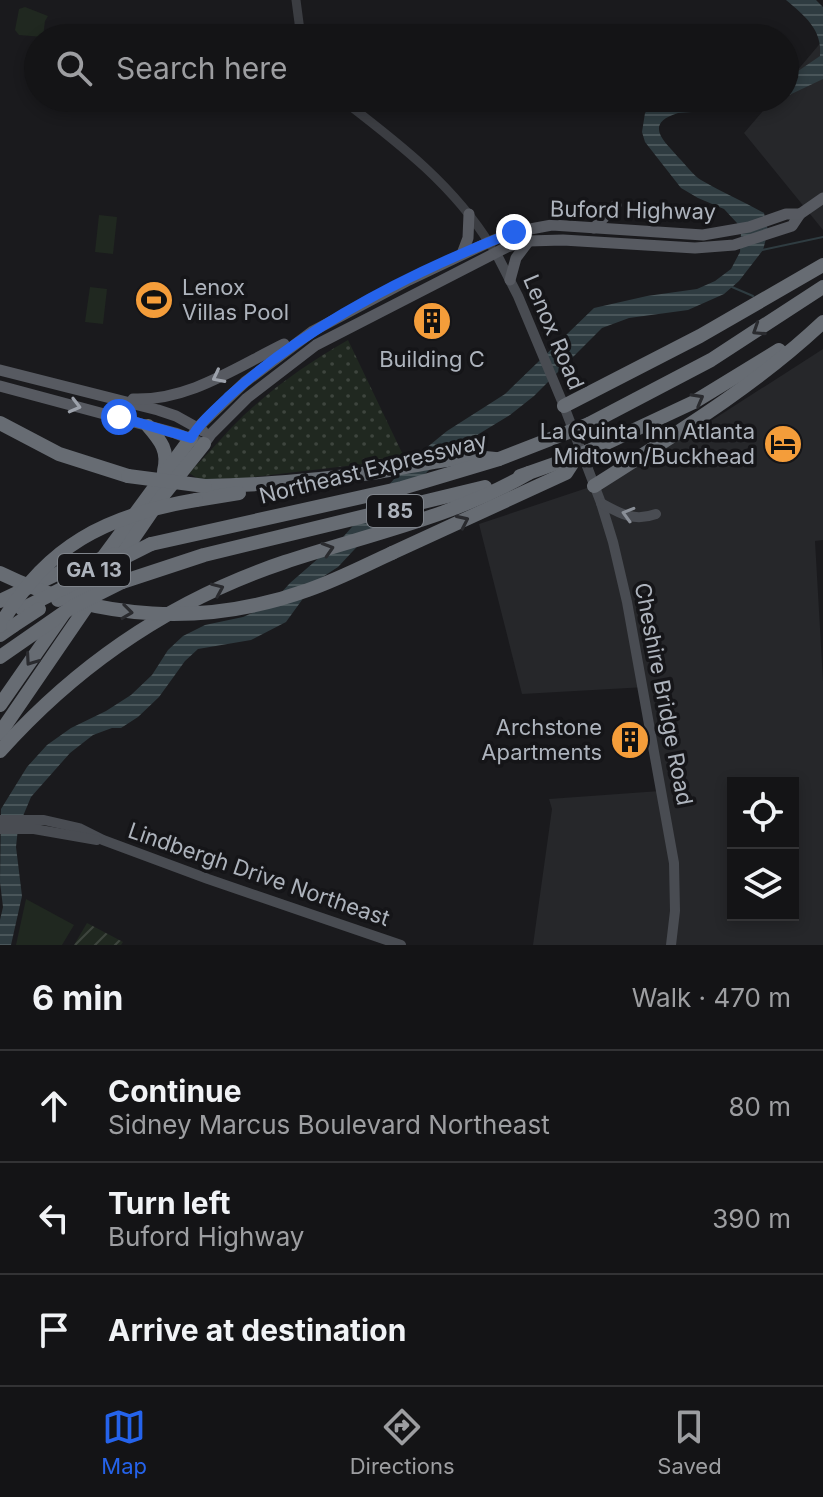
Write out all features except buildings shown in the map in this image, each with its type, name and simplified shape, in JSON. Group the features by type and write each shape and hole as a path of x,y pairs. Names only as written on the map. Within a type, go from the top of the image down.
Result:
{"highway":[{"path":"562,404 700,336 823,265"},
{"name":"Northeast Expressway","path":"0,601 61,572 151,544 402,488 499,459 589,424 711,360 823,287"},
{"path":"594,486 710,412 788,355 823,322"},
{"name":"Northeast Expressway","path":"0,657 72,607 122,582 204,555 405,508 580,456 654,423 707,394 823,322"},
{"path":"0,423 59,454 128,476 205,486 302,481"},
{"path":"148,426 166,450 163,474"},
{"name":"GA 13","path":"0,705 163,474 201,436"},
{"name":"GA 13","path":"0,733 201,436"},
{"path":"0,635 21,593 59,553 85,535 130,515 302,481 389,470 468,455 499,459"},
{"path":"0,573 46,593 114,610 192,615 249,607 323,584 566,473 580,456"},
{"path":"0,751 47,701 120,644 191,601 254,573 497,492 529,473"},
{"path":"4,625 22,609 151,544"},
{"path":"4,625 91,585 122,582"}],"main road":[{"name":"Buford Highway","path":"201,436 316,345 496,253 528,241 704,248 734,245 792,226 800,214 823,198"},
{"path":"594,228 616,205"},
{"path":"462,254 468,235 469,214"},
{"name":"Buford Highway","path":"201,436 245,382 313,331 462,254 514,232 552,225 703,235 749,227 786,214 800,214"},
{"path":"563,240 571,237 605,238 617,228 621,238 634,244"},
{"path":"510,280 516,258 528,241"},
{"name":"Lenox Road","path":"496,253 540,348 580,456"},
{"path":"109,398 159,398 191,390 313,331"},
{"path":"0,370 176,416 201,436"},
{"path":"0,386 148,426 201,436"},
{"name":"Cheshire Bridge Road","path":"580,456 601,503 627,602 670,835 675,887 671,945"},
{"path":"601,503 630,518 656,514"},
{"name":"Lindbergh Drive Northeast","path":"0,820 103,840 401,945"},
{"name":"Lindbergh Drive Northeast","path":"0,829 33,824"}],"street":[{"path":"296,0 299,24"},
{"name":"Lenox Road","path":"358,112 418,159 469,214 496,253"}],"shaded area":[{"path":"786,0 816,0 823,7 823,79 799,90 799,70 820,56 820,47 811,24"},
{"path":"25,7 48,16 45,24 24,24 24,35 19,35 15,30 19,9"},
{"path":"823,40 823,230 744,133 762,112 799,112 799,68"},
{"path":"692,112 678,113 661,122 659,128 663,139 698,178 764,213 768,231 763,250 739,281 724,294 688,310 629,318 602,328 534,396 510,415 459,446 428,471 338,567 315,582 286,622 251,640 198,649 185,661 159,697 138,717 121,728 93,735 70,753 31,797 18,828 16,847 22,896 11,945 0,945 3,907 0,882 1,809 27,767 47,745 131,695 152,675 168,650 183,636 205,625 243,617 270,605 290,583 344,536 409,462 447,431 505,394 594,308 697,289 731,269 740,252 741,233 737,223 724,209 681,188 645,142 642,132 645,113"},
{"path":"99,215 117,217 113,254 95,252"},
{"path":"90,287 107,289 103,324 85,322"},
{"path":"348,340 405,459 246,478 200,480 189,473 232,427 273,390"},
{"path":"823,349 823,540 815,541 823,681 823,945 533,945 552,809 549,799 660,791 646,687 522,694 479,524 596,485 703,426"},
{"path":"26,899 74,925 62,945 16,945"},
{"path":"87,923 123,942 121,945 74,945"}],"waterway":[{"path":"762,250 823,237"},
{"path":"732,287 753,296"}],"place":[{"name":"Lenox Villas Pool","path":"154,300"},
{"name":"Building C","path":"432,321"},
{"name":"La Quinta Inn Atlanta Midtown/Buckhead","path":"783,444"},
{"name":"Archstone Apartments","path":"630,740"}],"route":[{"path":"119,417 191,438 197,428 245,382 313,331 409,280 514,232"}]}
